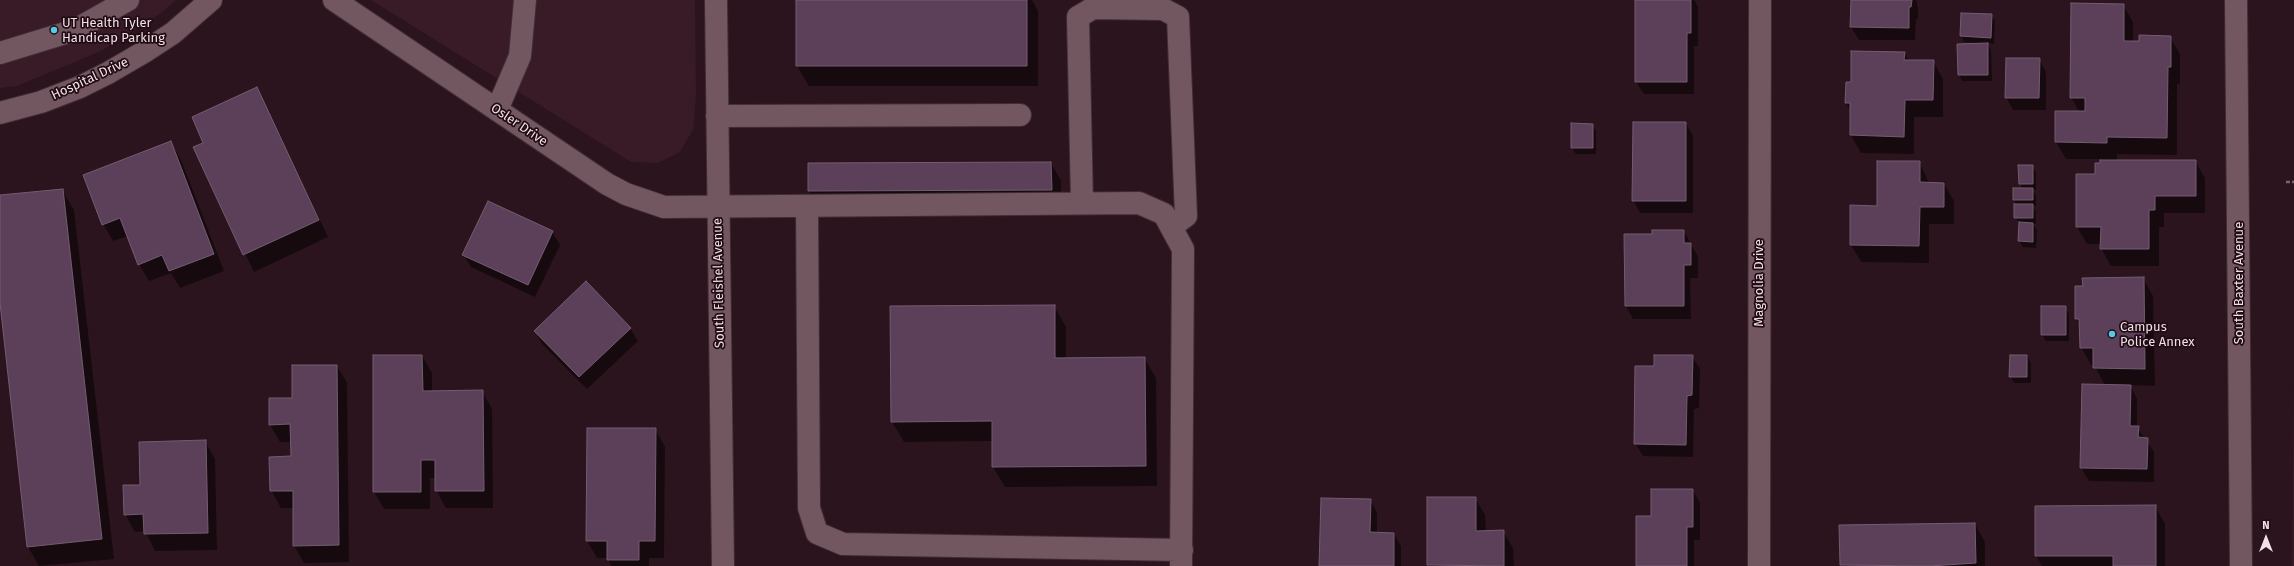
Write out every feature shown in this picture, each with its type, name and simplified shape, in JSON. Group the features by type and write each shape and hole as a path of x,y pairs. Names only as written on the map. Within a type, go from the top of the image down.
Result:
{"street":[{"path":"0,53 74,30 128,0"},
{"name":"Hospital Drive","path":"0,113 41,102 80,87 144,52 173,33 211,0"},
{"name":"Osler Drive","path":"334,0 607,184 626,194 664,207 718,208 1139,203 1164,214 1183,249 1181,558"},
{"path":"497,110 520,56 524,0"},
{"name":"South Fleishel Avenue","path":"716,0 723,566"},
{"name":"Magnolia Drive","path":"1759,566 1760,0"},
{"name":"South Baxter Avenue","path":"2236,0 2241,566"},
{"path":"1082,203 1078,17 1093,8 1163,8 1178,17 1186,216 1171,227"},
{"path":"718,116 1020,115"},
{"path":"807,207 809,508 817,533 843,544 1181,558"}],"path":[{"path":"2286,182 2294,182"}],"shaded area":[{"name":"UT Health Tyler Handicap Parking","path":"0,0 176,0 161,13 101,51 17,86 0,88"},
{"path":"371,0 695,0 696,94 693,130 680,152 658,163 631,162"},
{"path":"2294,384 2294,566 2292,566"}],"building":[{"path":"796,0 1027,0 1027,66 796,66"},
{"path":"1635,0 1691,0 1691,33 1687,33 1687,82 1635,82"},
{"path":"1851,0 1912,0 1911,7 1909,7 1909,28 1850,27"},
{"path":"2071,3 2124,4 2124,41 2139,41 2139,35 2171,36 2171,67 2168,67 2167,138 2107,137 2107,143 2055,142 2055,111 2085,111 2085,98 2070,98"},
{"path":"1961,13 1992,14 1991,38 1960,36"},
{"path":"1988,43 1988,75 1958,75 1957,44"},
{"path":"1851,51 1905,52 1904,60 1934,60 1933,100 1905,100 1904,137 1850,135 1850,103 1845,103 1846,82 1851,82"},
{"path":"2006,58 2040,58 2039,98 2005,98"},
{"path":"257,87 319,220 243,255 193,147 203,143 192,117"},
{"path":"1633,122 1686,122 1686,201 1632,201"},
{"path":"1571,123 1593,124 1593,148 1571,148"},
{"path":"171,141 214,254 169,271 162,255 138,265 120,218 102,225 83,175"},
{"path":"2100,160 2196,160 2196,196 2155,196 2155,210 2149,210 2149,249 2100,249 2101,227 2076,227 2076,174 2095,174 2095,163 2100,163"},
{"path":"1877,161 1920,161 1920,182 1944,183 1944,207 1920,207 1919,246 1850,245 1850,205 1877,206"},
{"path":"1051,162 1052,190 808,191 808,163"},
{"path":"2018,165 2033,165 2033,184 2019,184"},
{"path":"2013,188 2033,188 2033,200 2013,200"},
{"path":"63,189 102,539 27,547 0,303 0,195"},
{"path":"488,201 553,231 528,285 462,255"},
{"path":"2014,204 2033,204 2033,218 2014,218"},
{"path":"2019,222 2033,223 2033,242 2018,241"},
{"path":"1652,230 1684,230 1684,243 1691,243 1691,265 1684,265 1684,306 1625,306 1624,234 1652,234"},
{"name":"Campus Police Annex","path":"2144,277 2145,369 2093,368 2093,348 2080,348 2079,319 2075,319 2075,286 2083,286 2082,278"},
{"path":"586,281 631,328 579,377 534,331"},
{"path":"1055,305 1055,358 1145,357 1146,466 992,467 992,421 891,422 890,306"},
{"path":"2041,306 2066,306 2066,335 2041,335"},
{"path":"373,355 422,355 423,391 483,390 484,491 435,491 435,460 421,460 421,492 373,492"},
{"path":"1654,355 1693,355 1692,395 1687,396 1686,445 1634,444 1635,366 1654,366"},
{"path":"2010,355 2027,355 2027,377 2009,377"},
{"path":"292,365 337,365 339,545 293,546 293,491 270,491 269,457 291,456 290,424 269,425 269,398 292,398"},
{"path":"2082,384 2131,385 2130,426 2139,426 2138,437 2148,438 2147,469 2080,468"},
{"path":"587,428 656,428 655,541 639,541 639,560 607,560 607,541 586,541"},
{"path":"206,440 208,533 144,534 143,514 124,515 123,485 140,485 139,442"},
{"path":"1651,489 1693,489 1693,527 1687,527 1687,566 1636,566 1636,516 1651,516"},
{"path":"1427,497 1476,497 1476,531 1504,530 1504,566 1427,565"},
{"path":"1321,498 1371,499 1370,532 1394,533 1394,566 1319,566"},
{"path":"2156,505 2156,566 2113,566 2113,556 2035,556 2035,506"},
{"path":"1975,523 1976,563 1929,566 1840,565 1839,525"}],"place":[{"name":"UT Health Tyler Handicap Parking","path":"54,30"},
{"name":"Campus Police Annex","path":"2112,334"}]}
